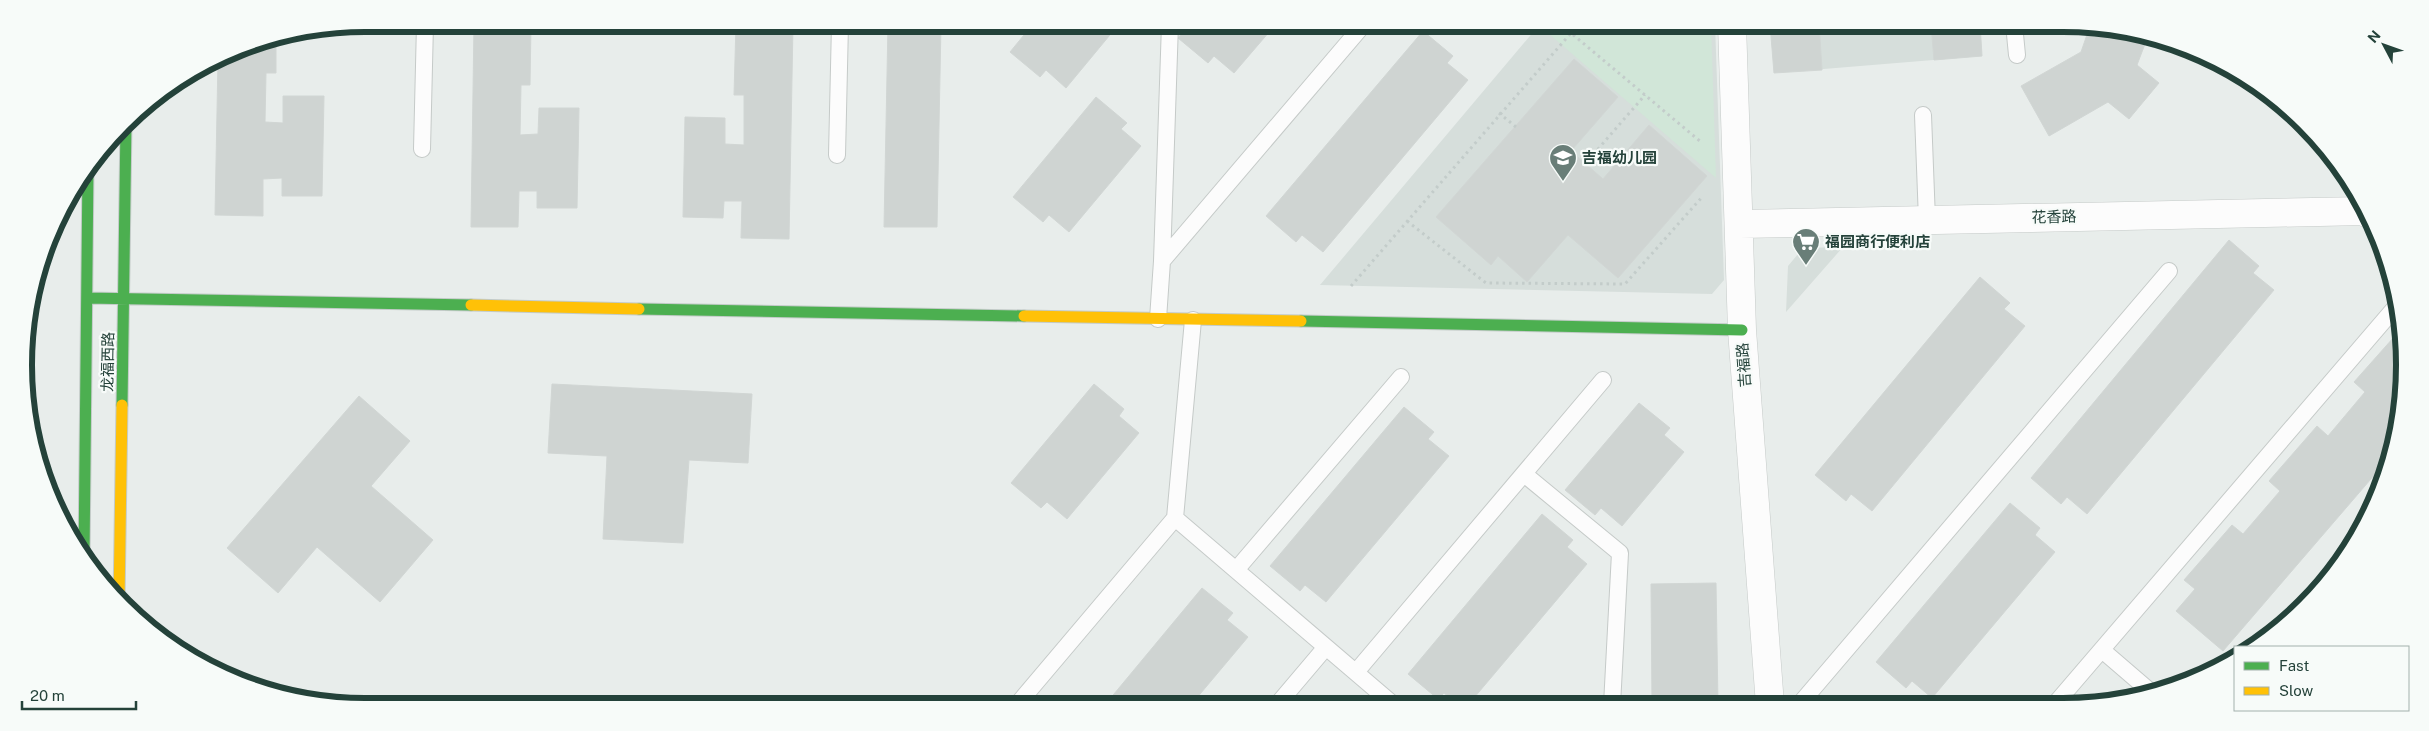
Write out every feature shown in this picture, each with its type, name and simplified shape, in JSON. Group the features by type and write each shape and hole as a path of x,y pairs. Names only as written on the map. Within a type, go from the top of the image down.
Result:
{"street":[{"name":"吉福路","path":"1732,32 1742,330 1769,698"},
{"name":"龙福西路","path":"119,589 126,134"},
{"name":"龙福西路","path":"84,543 88,182"},
{"name":"花香路","path":"1740,224 2358,210"},
{"path":"87,298 1742,330"}],"lane":[{"path":"422,149 425,32"},
{"path":"837,155 840,32"},
{"path":"1158,319 1162,261 1170,32"},
{"path":"1162,261 1357,32"},
{"path":"2015,32 2017,55"},
{"path":"1923,115 1927,220"},
{"path":"1805,698 2169,271"},
{"path":"2060,698 2392,311"},
{"path":"1023,698 1175,518 1193,320"},
{"path":"1236,570 1401,377"},
{"path":"1356,672 1603,380"},
{"path":"1524,474 1620,553 1612,698"},
{"path":"1175,518 1387,698"},
{"path":"1283,698 1326,647"},
{"path":"2102,650 2146,688"}],"path":[{"path":"1351,286 1499,113 1571,33 1703,144"},
{"path":"1585,164 1645,95"},
{"path":"1499,113 1516,127"},
{"path":"1407,221 1486,283 1625,284 1707,192"}],"shaded area":[{"name":"吉福幼儿园","path":"1533,32 1715,32 1724,280 1712,294 1320,285"},
{"path":"1771,32 1980,32 1982,56 1774,73"},
{"path":"1843,247 1786,312 1788,266 1803,248"}],"green space":[{"path":"1547,32 1711,32 1716,178"}],"building":[{"path":"474,32 531,32 530,85 521,85 520,135 538,134 539,108 579,108 577,208 537,208 537,191 519,191 518,227 471,227"},
{"path":"736,32 793,32 789,239 741,238 742,201 724,201 723,218 683,217 685,117 725,118 725,144 744,145 744,95 734,95"},
{"path":"888,32 941,32 937,227 884,227"},
{"path":"1026,32 1112,32 1066,88 1046,70 1040,77 1010,52"},
{"path":"1183,32 1269,32 1234,73 1214,56 1208,63 1178,38"},
{"path":"1422,32 1453,56 1447,63 1468,80 1323,252 1302,235 1296,242 1266,216"},
{"path":"1771,32 1820,32 1822,70 1774,73"},
{"path":"1932,32 1980,32 1982,56 1934,60"},
{"path":"2087,33 2145,43 2137,65 2159,83 2129,119 2108,102 2049,136 2021,86 2081,52"},
{"path":"276,45 276,73 266,73 265,122 283,123 283,96 324,96 322,196 282,196 282,178 263,179 263,216 215,215 218,67 258,50"},
{"path":"1574,59 1618,97 1571,151 1603,179 1649,125 1707,176 1618,278 1568,235 1527,282 1498,256 1491,265 1436,217"},
{"path":"1096,97 1127,123 1121,129 1141,146 1069,232 1049,215 1043,222 1013,197"},
{"path":"2229,240 2259,266 2253,273 2274,290 2087,514 2067,497 2061,504 2031,478"},
{"path":"1980,277 2010,303 2004,309 2025,326 1872,511 1851,494 1846,501 1815,475"},
{"path":"2395,336 2397,366 2394,409 2380,468 2223,651 2176,611 2195,589 2184,580 2232,525 2243,534 2280,491 2269,481 2317,426 2328,436 2365,392 2354,382"},
{"path":"552,384 752,394 748,463 689,460 683,543 603,539 607,456 548,453"},
{"path":"1094,384 1124,409 1119,416 1139,433 1067,519 1047,502 1041,508 1011,483"},
{"path":"359,396 410,441 371,486 433,540 380,602 317,547 278,593 227,548"},
{"path":"1639,403 1670,428 1664,435 1684,452 1622,526 1601,508 1595,515 1565,490"},
{"path":"1404,407 1434,432 1428,439 1449,456 1326,602 1305,585 1300,591 1270,566"},
{"path":"2010,503 2040,528 2035,535 2055,552 1932,698 1912,681 1906,688 1876,662"},
{"path":"1542,514 1573,540 1567,547 1587,564 1474,698 1450,698 1444,693 1437,698 1408,674"},
{"path":"1716,583 1718,698 1652,698 1651,584"},
{"path":"1202,588 1233,613 1227,620 1248,637 1197,698 1111,698"}],"traffic: fast":[{"path":"122,405 126,134"},
{"path":"84,543 88,182"},
{"path":"87,298 471,305"},
{"path":"639,309 1024,316"},
{"path":"1301,321 1742,330"}],"traffic: slow":[{"path":"471,305 639,309"},
{"path":"1024,316 1301,321"},
{"path":"119,589 122,405"}],"place":[{"name":"吉福幼儿园","path":"1563,182"},
{"name":"福园商行便利店","path":"1806,266"}]}
